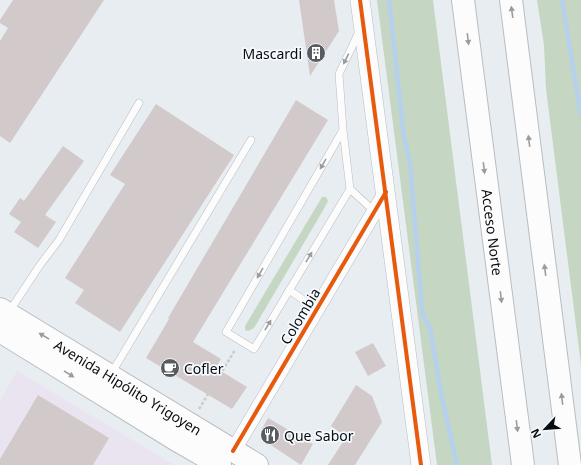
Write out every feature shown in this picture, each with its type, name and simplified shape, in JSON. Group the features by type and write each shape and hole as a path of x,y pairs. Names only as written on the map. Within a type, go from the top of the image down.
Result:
{"main road":[{"name":"Acceso Norte","path":"463,0 523,465"},
{"path":"511,0 570,465"},
{"name":"Avenida Hipólito Yrigoyen","path":"2,318 110,376 190,424 226,458"},
{"name":"Avenida Hipólito Yrigoyen","path":"2,318 175,439 226,458 257,465"}],"street":[{"path":"360,0 421,465"},
{"name":"Colombia","path":"226,458 386,192"}],"lane":[{"path":"342,130 226,332 254,349 350,189 342,130 339,74 363,24"},
{"path":"2,318 59,240 139,103"},
{"path":"110,376 251,140"},
{"path":"350,189 374,211 390,222"},
{"path":"289,290 317,309"}],"path":[{"path":"190,424 241,342"}],"shaded area":[{"path":"17,371 174,465 0,465 0,401"}],"green space":[{"path":"377,0 433,0 492,465 437,465"},
{"path":"537,0 581,0 581,365 546,89 544,45"},
{"path":"322,197 326,197 328,201 325,207 254,328 248,331 245,330 245,326"}],"building":[{"path":"13,0 104,0 10,143 0,136 0,41 8,28 0,23 0,20"},
{"name":"Mascardi","path":"299,0 334,0 339,31 310,76"},
{"path":"296,100 328,120 193,342 221,359 216,368 247,387 232,409 146,358"},
{"path":"156,104 234,155 120,332 75,303 84,290 65,278 125,184 110,175"},
{"path":"63,146 84,161 45,215 56,222 38,248 14,232 21,222 9,214 20,198 24,201"},
{"path":"373,343 386,366 368,376 355,352"},
{"path":"356,385 372,396 382,422 355,465 328,465 346,437 331,426"},
{"path":"38,395 109,438 93,465 0,465 0,459"},
{"path":"268,418 313,444 301,465 263,440 262,429"}],"waterway":[{"path":"389,0 404,137 410,163 422,310 430,328 441,393 457,465"},
{"path":"562,0 581,116"}],"cycle path":[{"path":"360,0 421,465"},
{"path":"233,451 386,192"}],"place":[{"name":"Mascardi","path":"316,53"},
{"name":"Cofler","path":"170,368"},
{"name":"Que Sabor","path":"270,435"}]}
